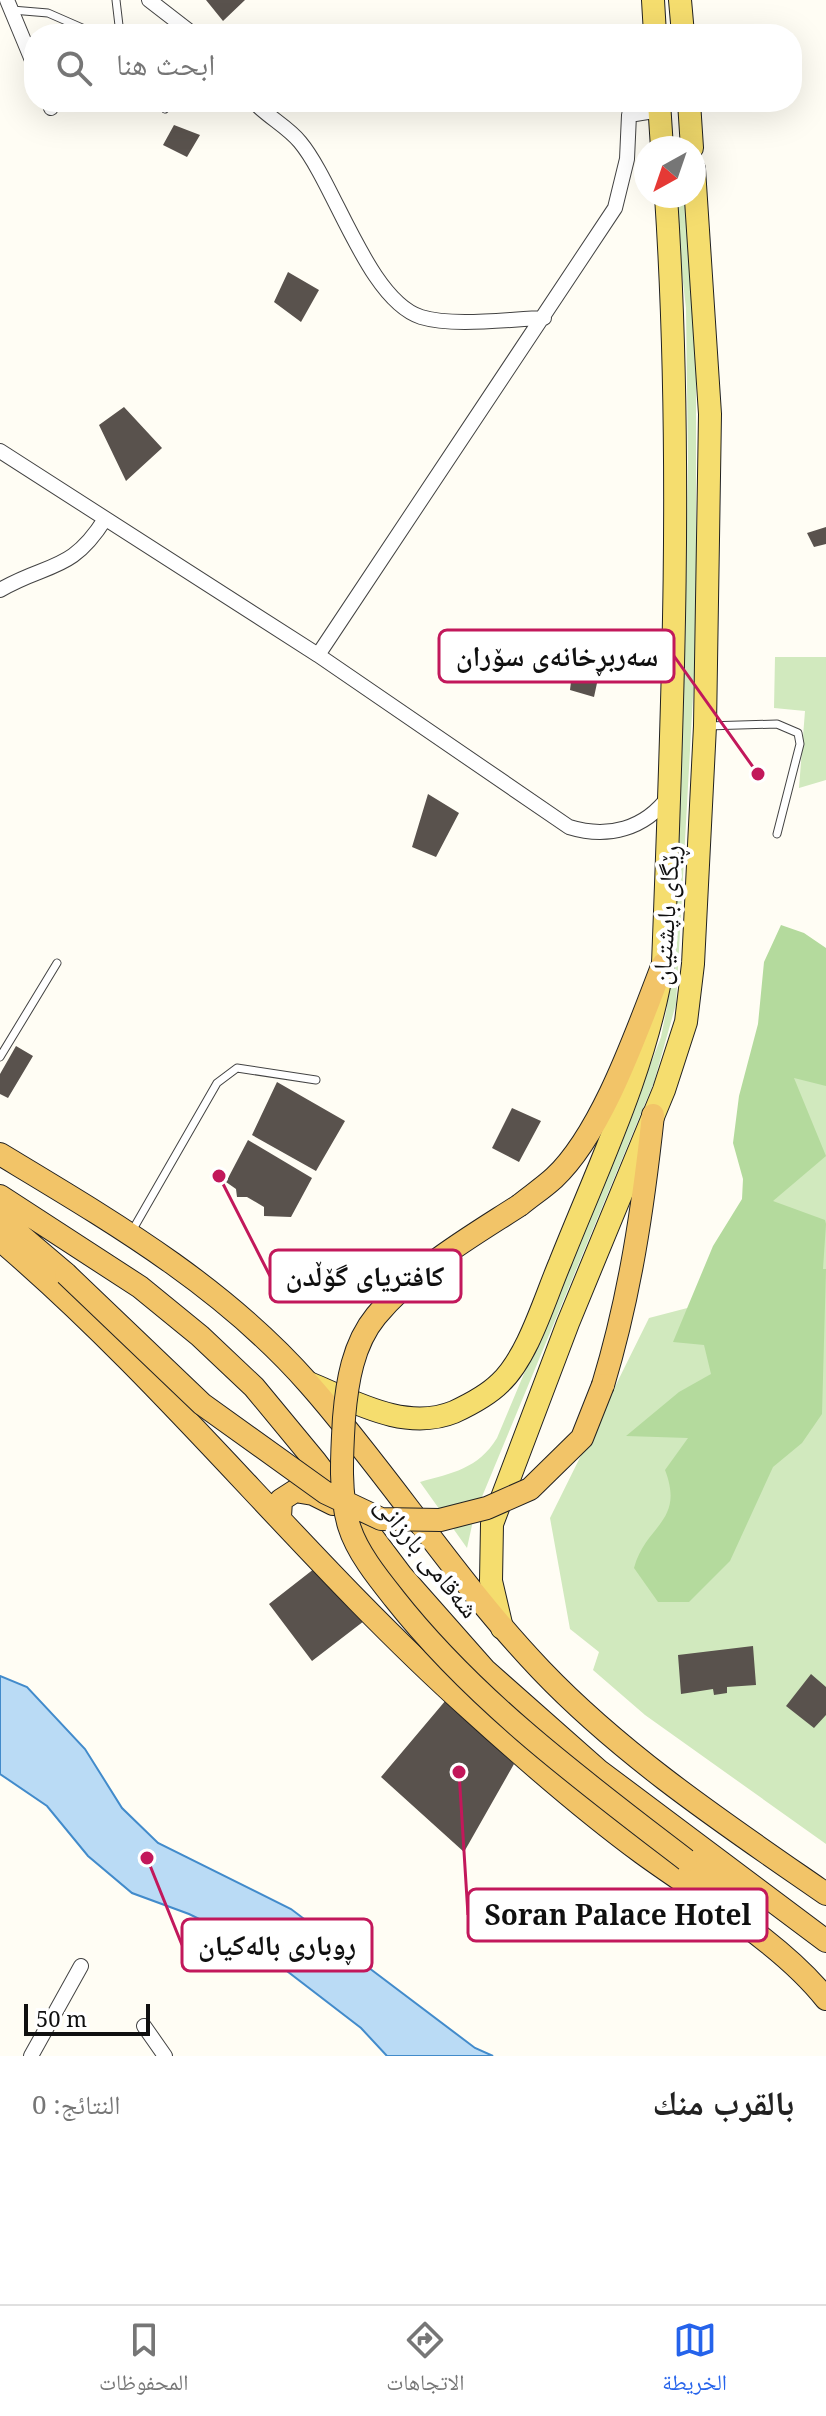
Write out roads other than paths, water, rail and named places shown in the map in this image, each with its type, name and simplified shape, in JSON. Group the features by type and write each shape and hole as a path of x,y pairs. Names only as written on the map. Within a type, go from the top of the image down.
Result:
{"highway":[{"path":"663,964 633,1040 589,1131 556,1177 520,1205 426,1266 375,1317 354,1353 345,1404 341,1459 349,1527 376,1577 445,1658 571,1771 686,1860 769,1911 817,1935"},
{"path":"0,1218 66,1274 202,1404 326,1493 381,1519 440,1520 487,1508 530,1489 582,1438 603,1385 624,1315 636,1259 653,1115"},
{"name":"شەقامی بارزانی","path":"0,1154 131,1232 200,1281 309,1383 502,1628 542,1672 621,1743 826,1894"},
{"name":"شەقامی بارزانی","path":"0,1196 140,1287 200,1336 254,1387 373,1538 485,1670 543,1724 817,1935"},
{"path":"0,1240 55,1288 395,1637 469,1708 630,1844 800,1971 826,1999"},
{"path":"241,1476 266,1489 295,1491 329,1501 373,1538"},
{"path":"280,1517 281,1500 295,1491"}],"main road":[{"path":"653,0 654,24"},
{"path":"680,0 682,24"},
{"path":"660,112 661,136"},
{"path":"690,112 691,136"},
{"name":"ڕێگای باپشتیان","path":"309,1383 385,1414 411,1419 453,1412 502,1382 539,1312 619,1117 654,1021 663,964 676,581 672,296 667,208"},
{"name":"ڕێگای باپشتیان","path":"502,1628 491,1581 492,1524 568,1323 653,1115 686,1022 693,964 705,726 710,414 697,208"}],"street":[{"path":"149,0 180,24"},
{"path":"10,5 24,40"},
{"path":"266,112 300,142 379,281 400,304 420,317 544,318"},
{"path":"318,655 615,208 627,159 629,115 639,112"},
{"path":"0,451 318,655 569,827 594,833 619,831 643,822 670,795"},
{"path":"0,590 69,562 89,545 105,519"},
{"path":"31,2056 81,1966"},
{"path":"144,2026 165,2056"}],"lane":[{"path":"116,0 119,24"},
{"path":"10,5 48,13 73,24"},
{"path":"705,726 777,724 798,733 800,744 777,834"},
{"path":"0,1057 57,963"},
{"path":"131,1232 217,1083 227,1072 237,1068 316,1080"}],"water":[{"path":"0,1676 27,1687 85,1749 122,1808 158,1843 291,1909 475,2048 493,2056 387,2056 361,2028 253,1945 189,1914 132,1893 88,1856 47,1806 0,1774"}],"place":[{"name":"سەربڕخانەی سۆران","path":"758,774"},
{"name":"کافتریای گۆڵدن","path":"219,1176"},
{"name":"Soran Palace Hotel","path":"459,1772"},
{"name":"ڕوباری بالەکیان","path":"147,1858"}]}
